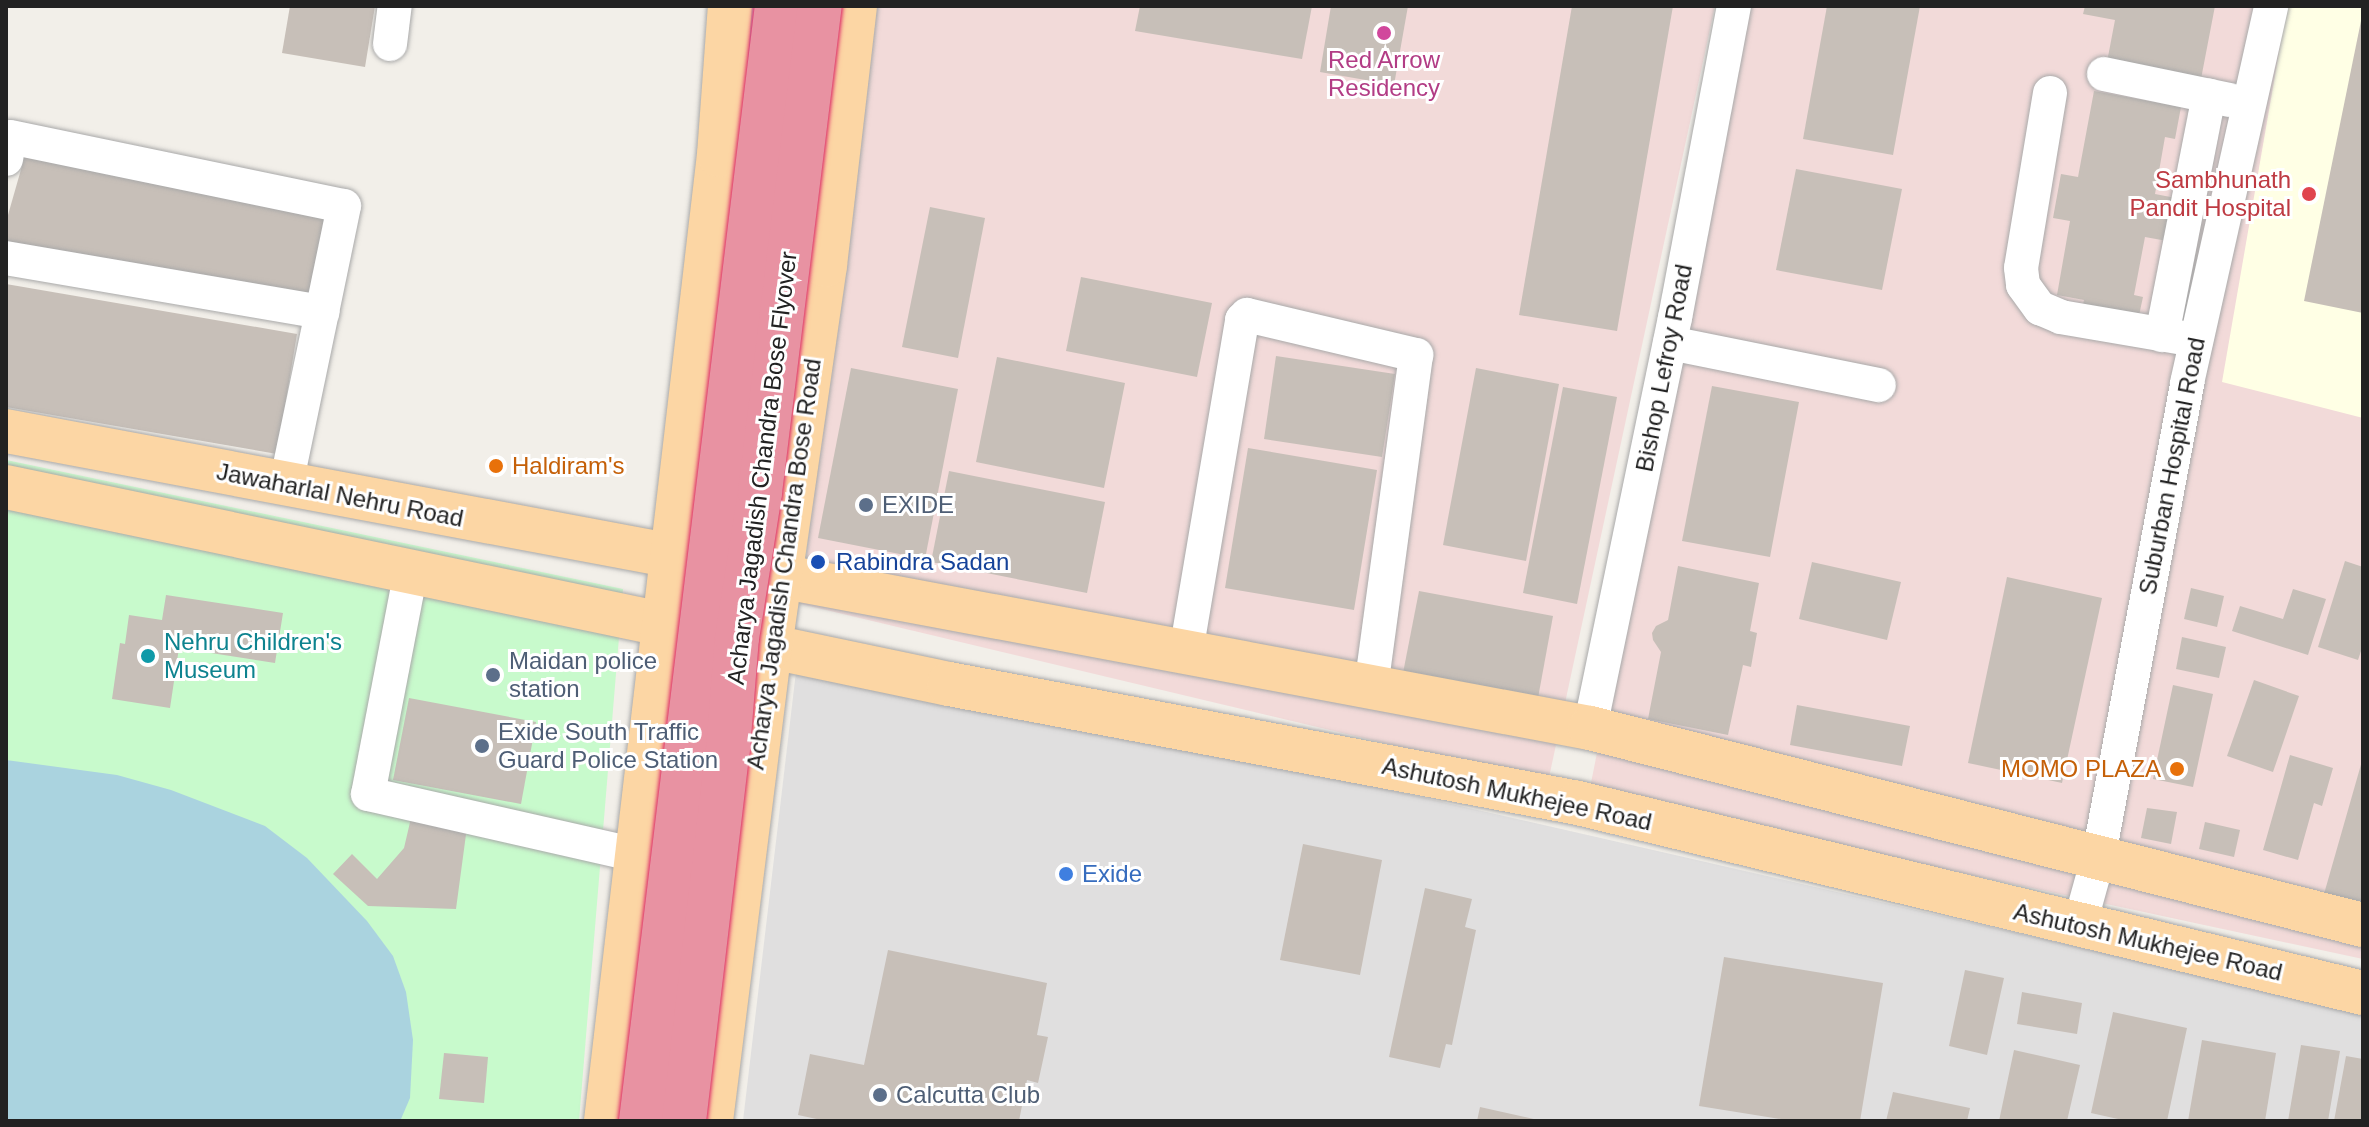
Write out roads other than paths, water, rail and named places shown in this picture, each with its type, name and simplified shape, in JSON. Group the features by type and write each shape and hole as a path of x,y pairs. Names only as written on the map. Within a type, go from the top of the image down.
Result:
{"highway":[{"name":"Acharya Jagadish Chandra Bose Flyover","path":"641,1121 777,6"},
{"name":"Acharya Jagadish Chandra Bose Flyover","path":"684,1121 728,749 737,638 760,492 820,6"}],"main road":[{"path":"606,1121 719,155 730,6"},
{"name":"Acharya Jagadish Chandra Bose Road","path":"711,1121 770,647 825,265 855,6"},
{"name":"Jawaharlal Nehru Road","path":"6,431 674,557"},
{"path":"6,487 666,624"},
{"path":"674,557 780,574 1590,728 2099,855 2363,925"},
{"name":"Ashutosh Mukhejee Road","path":"666,624 770,647 1578,803 2079,927 2363,993"}],"street":[{"path":"390,44 395,6"},
{"name":"Bishop Lefroy Road","path":"1590,728 1670,343 1734,6"},
{"name":"Suburban Hospital Road","path":"2079,927 2099,855 2196,340 2271,6"},
{"path":"2104,74 2249,104"},
{"path":"2050,93 2021,268 2023,285 2049,313 2196,340"},
{"path":"2162,335 2209,96"},
{"path":"6,159 10,137 344,206 286,485"},
{"path":"6,258 322,312"},
{"path":"1186,652 1242,320 1247,315 1416,355 1371,687"},
{"path":"1670,343 1879,385"},
{"path":"411,571 368,794 636,855"}],"water":[{"path":"6,760 117,775 171,790 265,826 307,858 367,921 393,956 406,992 413,1040 410,1098 401,1119 6,1121"}],"place":[{"name":"Red Arrow Residency","path":"1384,33"},
{"name":"Sambhunath Pandit Hospital","path":"2309,194"},
{"name":"Haldiram's","path":"496,466"},
{"name":"EXIDE","path":"866,505"},
{"name":"Rabindra Sadan","path":"818,562"},
{"name":"Nehru Children's Museum","path":"148,656"},
{"name":"Maidan police station","path":"493,675"},
{"name":"Exide South Traffic Guard Police Station","path":"482,746"},
{"name":"MOMO PLAZA","path":"2177,769"},
{"name":"Exide","path":"1066,874"},
{"name":"Calcutta Club","path":"880,1095"}]}
